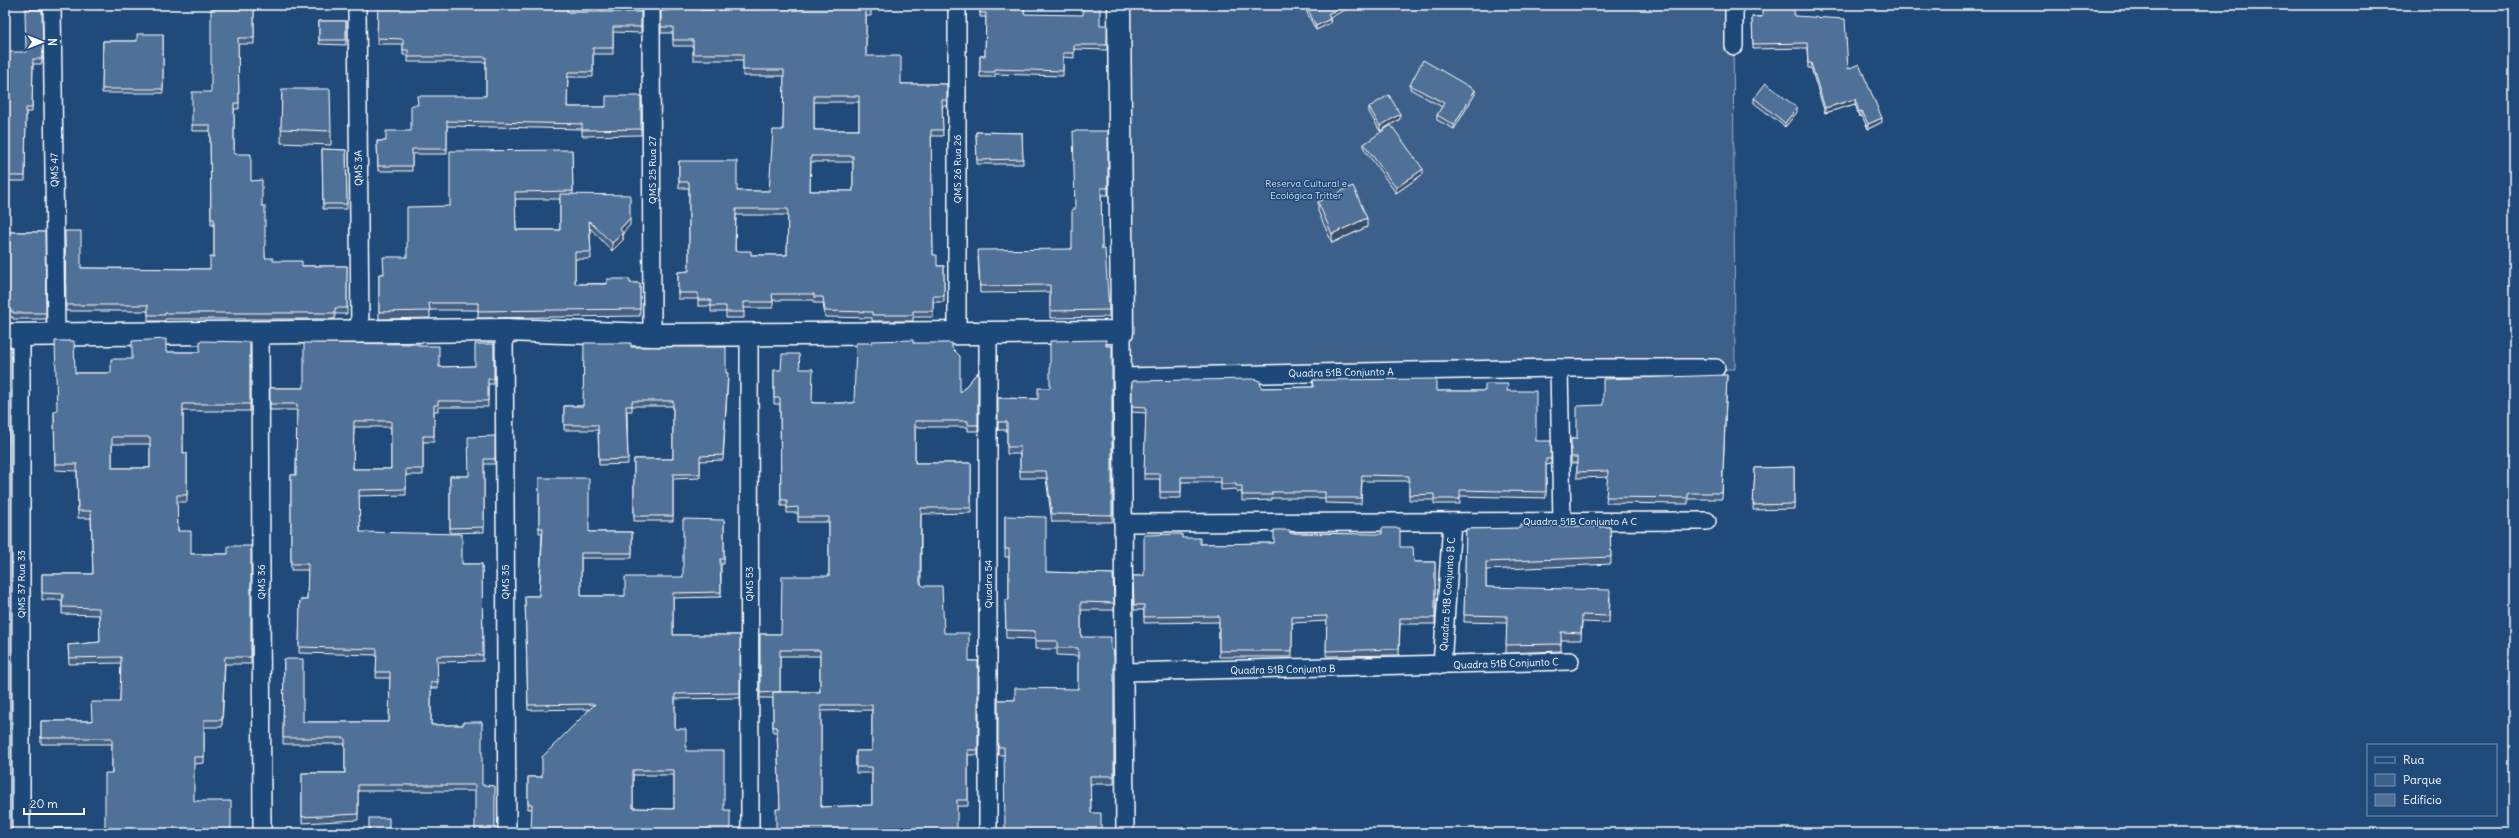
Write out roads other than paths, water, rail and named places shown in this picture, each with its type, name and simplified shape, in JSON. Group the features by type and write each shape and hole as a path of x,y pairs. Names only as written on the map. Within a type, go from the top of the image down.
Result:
{"street":[{"name":"QMS 47","path":"52,5 56,335"},
{"name":"QMS 3A","path":"357,5 360,331"},
{"name":"QMS 25 Rua 27","path":"651,5 652,335"},
{"name":"QMS 26 Rua 26","path":"957,5 957,334"},
{"path":"1119,5 1122,332 1124,377 1125,833"},
{"path":"1734,5 1734,46"},
{"path":"13,335 504,330 652,335 1122,332"},
{"name":"QMS 35","path":"504,330 507,833"},
{"name":"QMS 36","path":"260,332 262,833"},
{"name":"Quadra 54","path":"988,334 988,833"},
{"name":"QMS 37 Rua 33","path":"13,335 20,833"},
{"name":"QMS 53","path":"749,335 750,833"},
{"path":"1559,368 1562,522"},
{"name":"Quadra 51B Conjunto A","path":"1124,377 1559,368 1716,368"},
{"name":"Quadra 51B Conjunto A C","path":"1452,522 1707,521"},
{"path":"1125,523 1452,522"},
{"name":"Quadra 51B Conjunto B C","path":"1442,665 1452,522"},
{"name":"Quadra 51B Conjunto C","path":"1442,665 1570,661"},
{"name":"Quadra 51B Conjunto B","path":"1125,672 1442,665"}],"park label":[{"name":"Reserva Cultural e Ecológica Tritter","path":"1306,188"}]}
